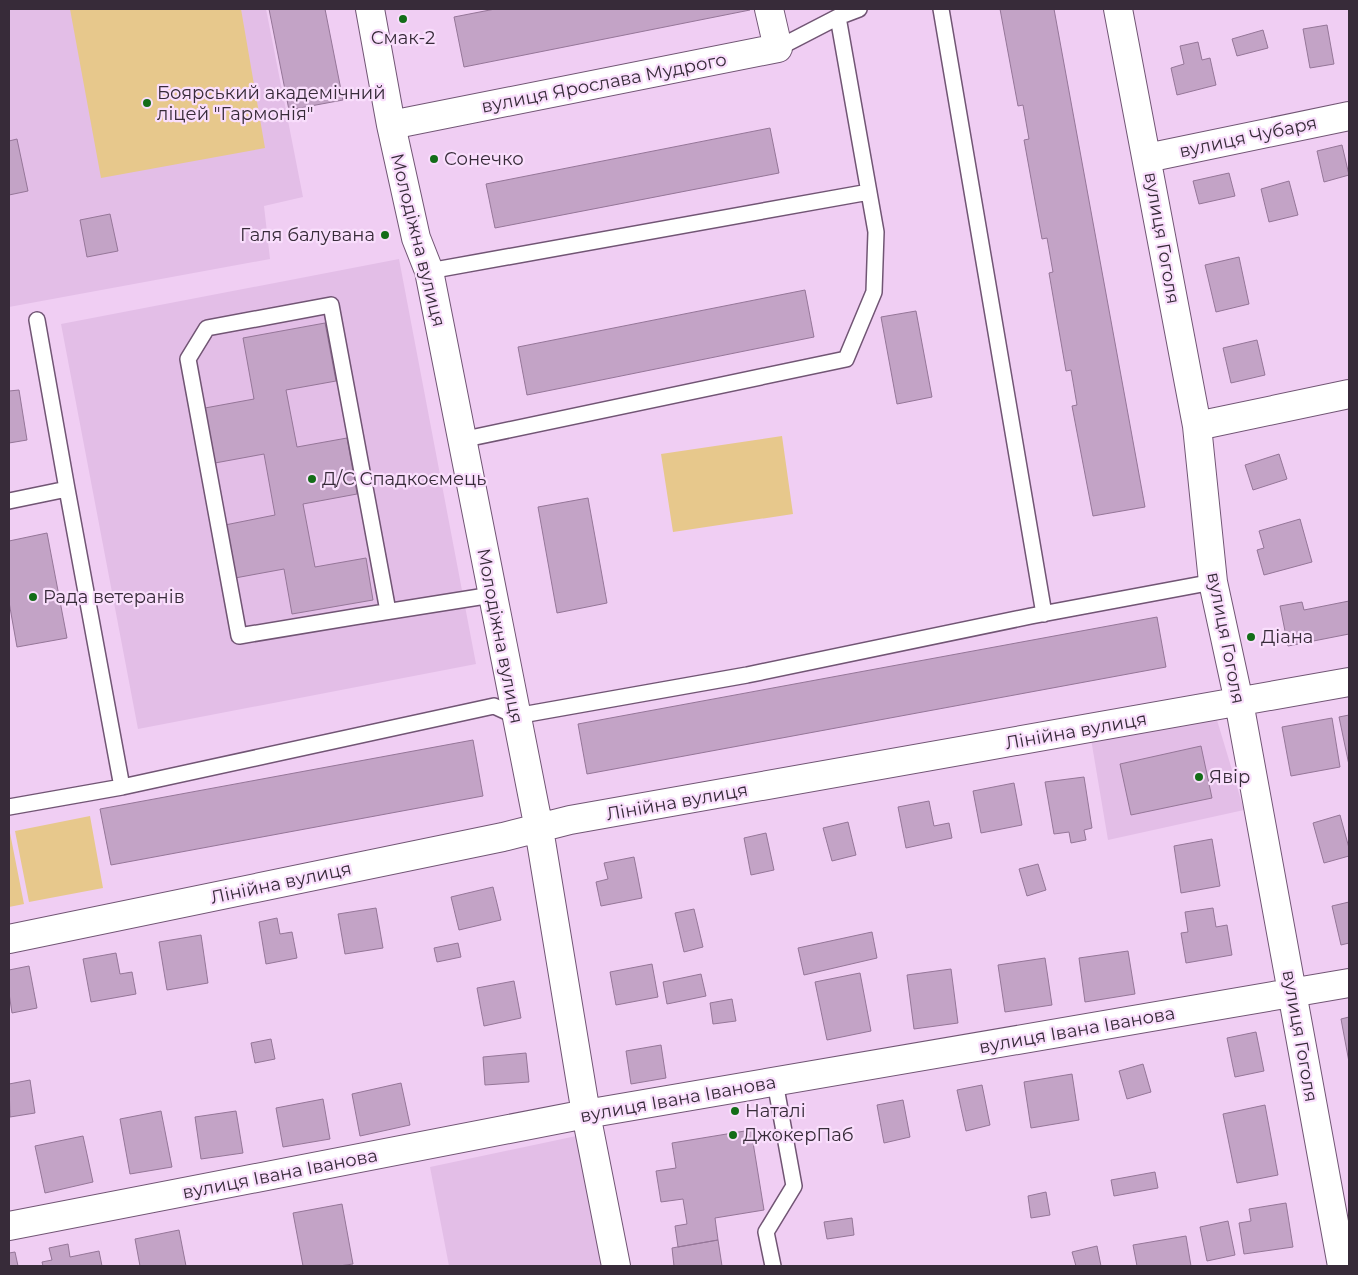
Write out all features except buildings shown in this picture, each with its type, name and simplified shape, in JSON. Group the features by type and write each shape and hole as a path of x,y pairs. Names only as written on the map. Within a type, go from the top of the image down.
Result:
{"street":[{"name":"Молодіжна вулиця","path":"370,9 391,125 416,238 429,271 539,829 586,1114 616,1266"},
{"path":"768,9 778,48"},
{"name":"вулиця Гоголя","path":"1118,9 1197,426 1213,582 1239,702 1342,1266"},
{"name":"вулиця Ярослава Мудрого","path":"391,125 778,48"},
{"name":"вулиця Чубаря","path":"1147,158 1349,116"},
{"path":"1197,426 1349,394"},
{"name":"Лінійна вулиця","path":"9,939 539,829 570,820 1349,682"},
{"name":"вулиця Івана Іванова","path":"9,1226 586,1114 1349,983"}],"lane":[{"path":"778,48 838,17 859,9"},
{"path":"941,9 1044,614"},
{"path":"461,440 846,359 874,292 876,232 838,17"},
{"path":"429,271 869,192"},
{"path":"388,612 331,305 207,328 188,359 239,636 388,612 492,594"},
{"path":"37,320 122,787"},
{"path":"9,500 67,489"},
{"path":"9,807 122,787 494,706 516,716 748,675 1044,614 1213,582"},
{"path":"772,1266 766,1232 794,1186 775,1082"}],"shaded area":[{"name":"Боярський академічний ліцей \"Гармонія\"","path":"9,9 266,9 303,197 264,206 270,259 9,307"},
{"path":"70,9 241,9 265,148 101,178"},
{"path":"399,259 476,664 138,729 61,324"},
{"path":"782,436 793,514 673,532 661,454"},
{"path":"1217,720 1244,810 1108,840 1091,739"},
{"path":"90,816 103,888 29,902 15,831"},
{"path":"9,833 24,904 9,907"},
{"path":"581,1135 603,1266 449,1266 430,1167"}],"place":[{"name":"Смак-2","path":"403,19"},
{"name":"Боярський академічний ліцей \"Гармонія\"","path":"147,103"},
{"name":"Сонечко","path":"434,159"},
{"name":"Галя балувана","path":"385,235"},
{"name":"Д/С Спадкоємець","path":"312,479"},
{"name":"Рада ветеранів","path":"33,597"},
{"name":"Діана","path":"1251,637"},
{"name":"Явір","path":"1199,777"},
{"name":"Наталі","path":"735,1111"},
{"name":"ДжокерПаб","path":"733,1135"}]}
